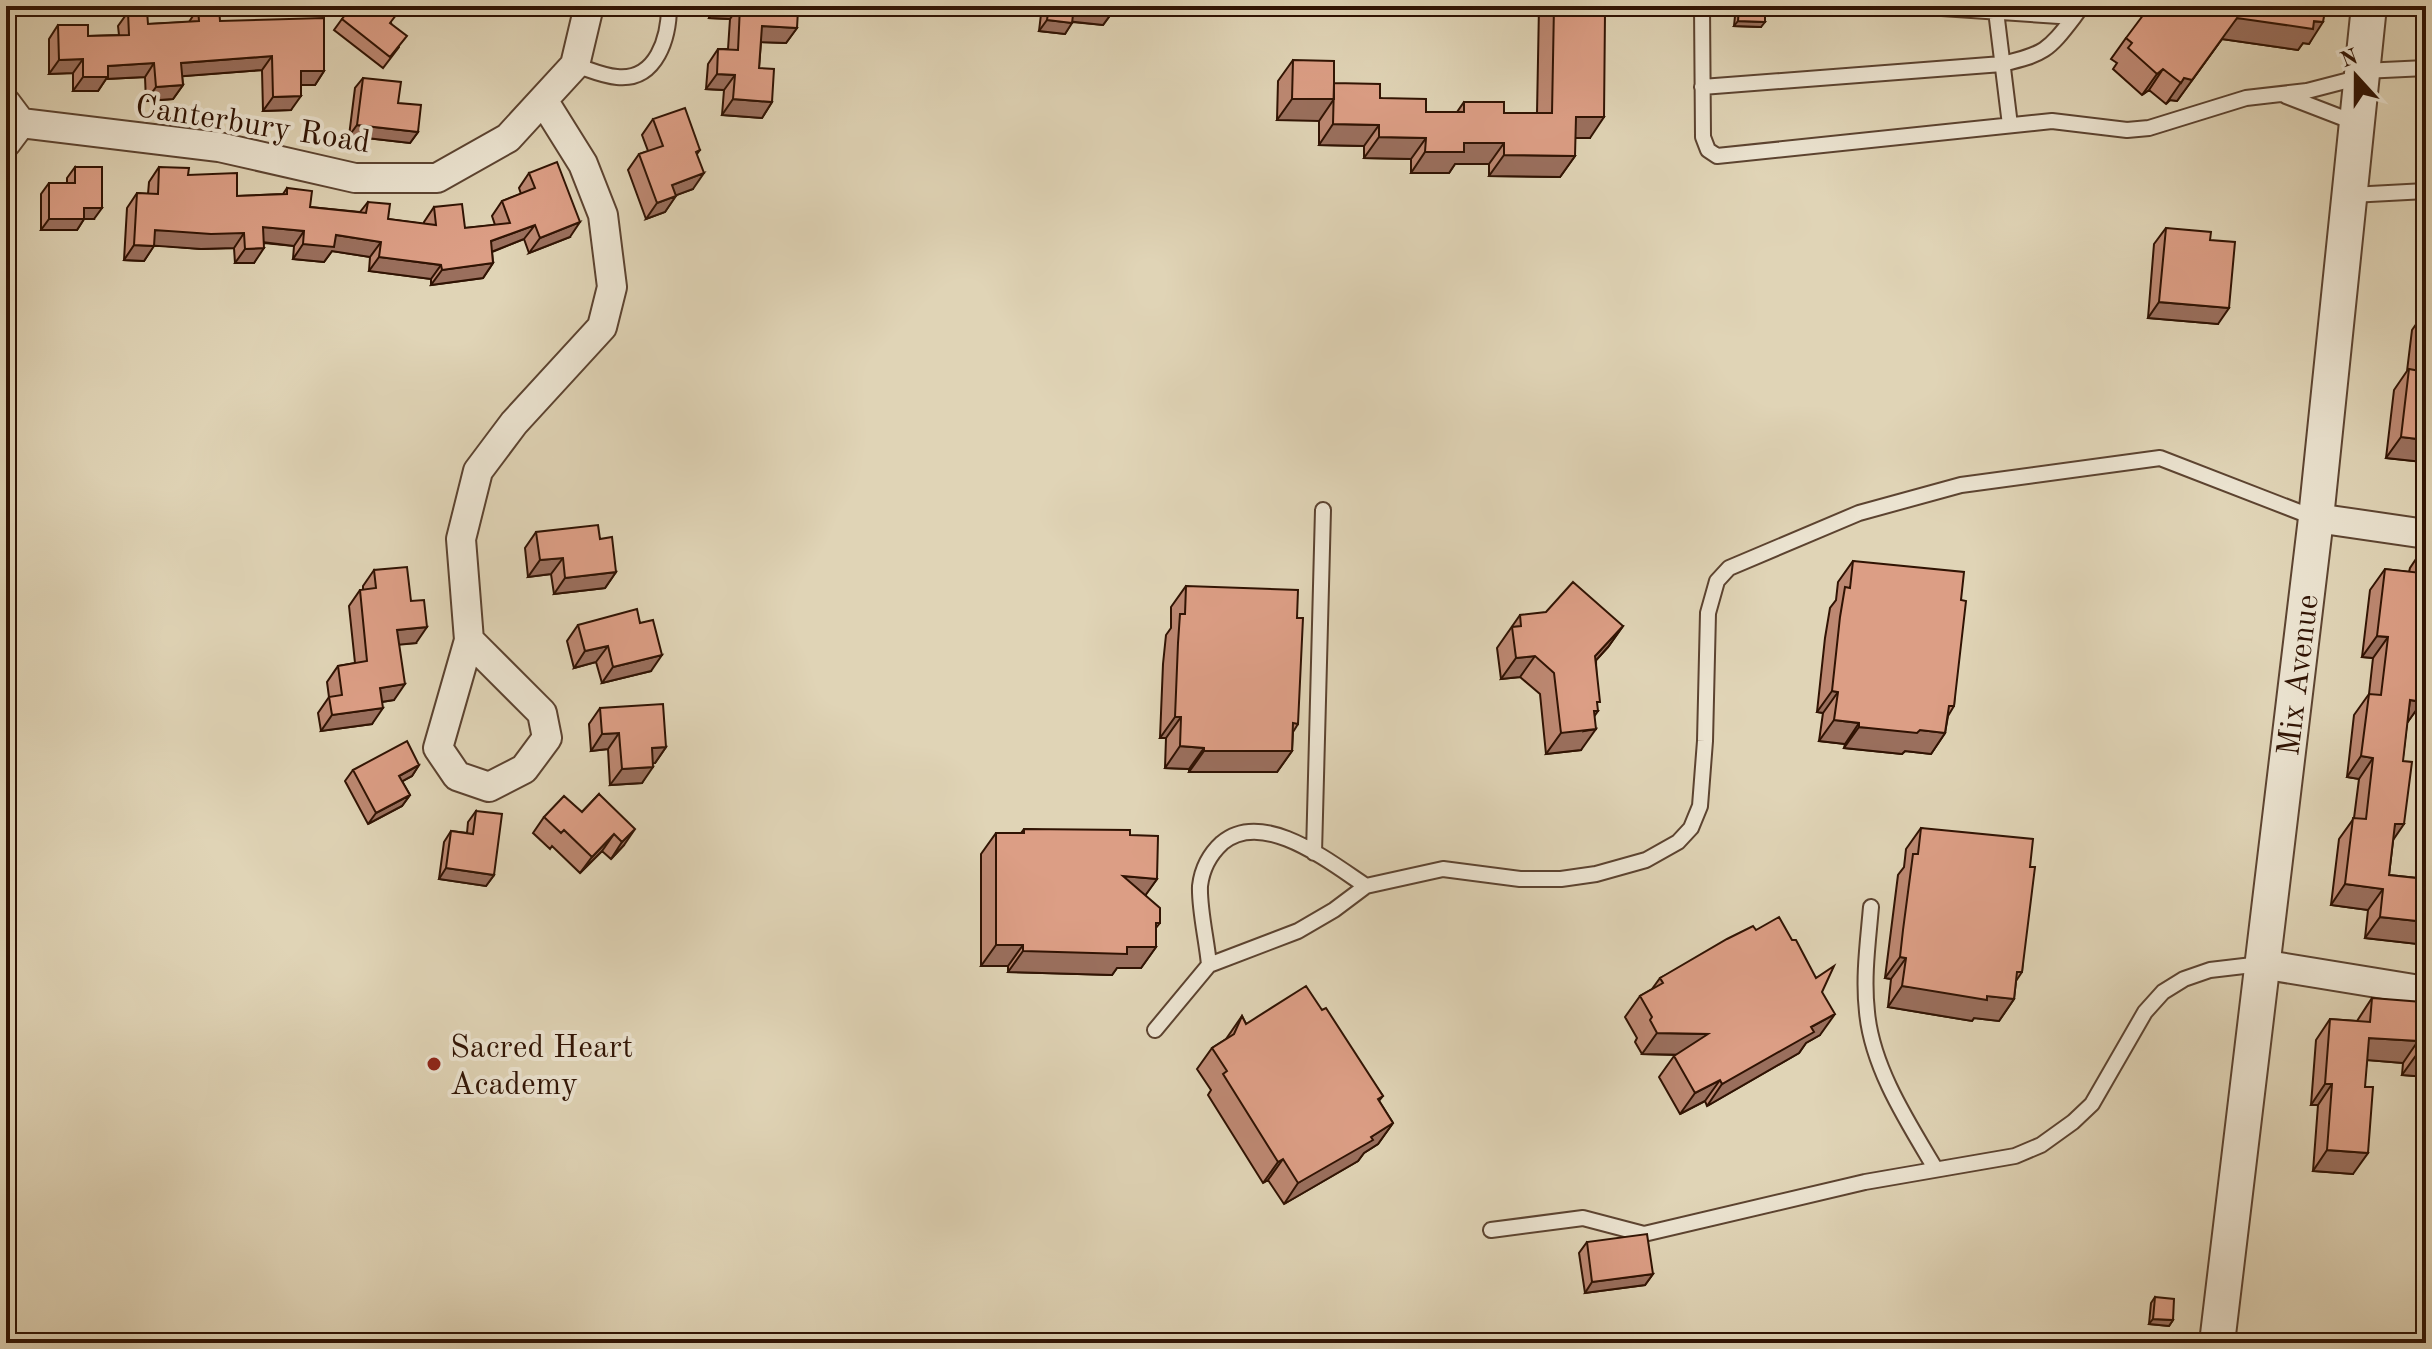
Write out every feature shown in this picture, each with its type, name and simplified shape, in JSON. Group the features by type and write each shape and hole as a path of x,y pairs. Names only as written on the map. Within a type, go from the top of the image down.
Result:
{"street":[{"name":"Canterbury Road","path":"11,123 219,147 355,178 437,178 508,138 575,65 589,6"},
{"name":"Mix Avenue","path":"2217,1343 2316,518 2369,6"},
{"path":"469,640 542,713 547,738 524,769 489,787 457,776 438,748 469,640 461,539 478,471 514,423 602,327 612,287 603,215 583,164 543,100"},
{"path":"2316,518 2426,534"},
{"path":"2261,964 2426,991"}],"lane":[{"path":"575,65 617,77 641,71 661,52 669,23 669,6"},
{"path":"1702,6 1703,137 1708,150 1717,156 2052,121 2127,130 2149,128 2233,101 2282,94 2362,74 2426,68"},
{"path":"1912,6 1996,11 2078,11"},
{"path":"1996,11 2010,125"},
{"path":"1702,87 2002,64 2039,55 2078,11"},
{"path":"2282,94 2357,123"},
{"path":"2351,195 2426,191"},
{"path":"1155,1030 1209,965 1298,931 1366,886 1443,869 1520,879 1561,879 1596,874 1646,860 1678,842 1691,828 1700,806 1708,613 1717,581 1729,568 1859,513 1961,485 2160,458 2316,518"},
{"path":"1314,853 1323,510"},
{"path":"1209,965 1200,885 1210,854 1230,836 1249,832 1282,835 1366,886"},
{"path":"1871,907 1865,967 1867,1014 1878,1057 1904,1116 1935,1168"},
{"path":"1491,1230 1583,1218 1644,1234 1935,1168 2015,1156 2041,1145 2092,1104 2145,1012 2163,992 2184,979 2210,970 2261,964"}],"building":[{"path":"352,6 403,6 390,23 407,36 390,57 342,19"},
{"path":"740,6 786,6 786,9 798,10 797,28 762,26 759,68 774,69 772,102 733,99 735,75 717,74 718,49 738,50"},
{"path":"1049,6 1112,6 1111,14 1074,10 1074,7 1072,23 1047,20"},
{"path":"1554,6 1596,6 1596,13 1605,13 1604,117 1576,117 1575,156 1504,155 1504,143 1464,143 1464,152 1425,152 1426,138 1379,137 1379,125 1333,124 1334,83 1380,84 1380,98 1426,99 1426,112 1464,112 1464,102 1504,102 1504,113 1552,113"},
{"path":"1739,6 1765,6 1765,22 1738,21"},
{"path":"2150,6 2326,6 2323,22 2314,21 2313,29 2237,18 2192,80 2184,78 2181,83 2163,69 2157,74 2128,48 2132,43 2126,38"},
{"path":"219,7 220,21 324,18 324,71 301,71 301,96 273,97 272,56 181,63 183,85 156,87 154,63 108,66 108,77 83,77 83,59 59,60 58,25 88,25 88,36 129,35 128,12 147,11 148,24 199,21 198,8"},
{"path":"1293,60 1334,61 1334,99 1292,99"},
{"path":"363,78 401,82 398,103 421,105 418,132 357,125"},
{"path":"685,108 700,150 696,152 704,173 672,185 676,196 657,203 639,154 663,146 653,119"},
{"path":"557,162 580,222 540,238 535,225 491,241 493,263 442,270 441,265 379,257 381,242 336,235 334,247 303,244 304,231 263,227 264,248 245,249 244,233 155,230 154,246 134,245 137,193 158,194 159,167 189,168 188,175 237,173 237,196 287,194 287,188 312,191 310,207 366,213 368,202 390,204 388,219 436,225 434,207 462,204 465,228 510,223 502,201 535,188 529,173"},
{"path":"75,167 102,167 102,208 84,208 84,219 49,219 49,183 75,183"},
{"path":"2166,228 2211,232 2210,240 2235,242 2229,308 2159,302"},
{"path":"2426,316 2426,440 2401,437 2409,369 2420,371"},
{"path":"598,525 600,539 612,537 616,572 565,578 563,558 540,560 536,532"},
{"path":"2424,547 2426,588 2423,588 2417,637 2426,638 2426,669 2422,702 2410,700 2403,761 2412,762 2404,824 2395,824 2389,875 2426,879 2426,922 2380,917 2383,889 2345,884 2353,818 2366,819 2373,758 2361,756 2369,694 2381,695 2388,637 2377,636 2385,569 2421,573"},
{"path":"1853,561 1964,572 1961,600 1966,601 1954,706 1949,706 1945,733 1859,727 1859,723 1834,720 1838,692 1832,691 1840,617 1845,587 1850,588"},
{"path":"407,567 411,601 424,600 427,627 397,630 405,684 380,688 383,708 332,715 329,697 342,695 338,666 367,661 360,590 376,588 374,570"},
{"path":"1573,582 1623,626 1595,656 1600,702 1597,702 1598,711 1594,711 1596,729 1561,733 1554,673 1535,656 1516,658 1512,627 1521,626 1520,615 1546,612"},
{"path":"1186,586 1298,590 1297,618 1303,618 1298,724 1293,723 1292,751 1204,751 1204,748 1180,746 1181,717 1175,717 1180,614 1185,614"},
{"path":"637,609 640,623 653,620 662,655 613,667 608,646 585,651 578,625"},
{"path":"663,704 666,747 652,748 653,767 622,769 619,733 602,734 600,708"},
{"path":"407,741 419,765 399,776 410,795 376,813 353,770"},
{"path":"599,794 635,829 622,842 614,834 592,857 564,830 561,833 544,817 564,796 582,812"},
{"path":"476,811 502,814 494,875 446,868 451,831 473,834"},
{"path":"1921,828 2033,839 2030,867 2035,867 2022,972 2017,972 2014,999 1987,996 1987,1000 1902,986 1906,958 1900,957 1903,930 1913,854 1918,854"},
{"path":"1024,829 1130,830 1130,835 1158,836 1157,879 1123,876 1160,908 1160,923 1156,923 1156,947 1127,947 1127,954 1023,951 1023,945 996,945 996,833 1024,833"},
{"path":"1779,917 1792,940 1796,940 1816,978 1834,966 1822,992 1835,1014 1811,1027 1814,1032 1722,1084 1720,1080 1695,1093 1674,1056 1708,1034 1657,1033 1640,996 1663,983 1660,978 1727,939 1753,926 1756,930"},
{"path":"1306,986 1322,1010 1326,1008 1383,1096 1378,1099 1393,1123 1371,1137 1373,1140 1298,1183 1283,1159 1278,1162 1223,1074 1227,1071 1212,1048 1234,1034 1242,1016 1246,1024"},
{"path":"2372,998 2422,1002 2421,1013 2426,1014 2426,1055 2417,1054 2418,1041 2369,1038 2365,1087 2373,1087 2368,1153 2327,1150 2332,1084 2325,1084 2330,1019 2370,1022"},
{"path":"1647,1234 1653,1274 1592,1282 1587,1242"},
{"path":"2155,1297 2174,1299 2173,1320 2153,1319"},
{"path":"1972,1335 2001,1341 2001,1343 1970,1343"}],"place":[{"name":"Sacred Heart Academy","path":"434,1064"}]}
